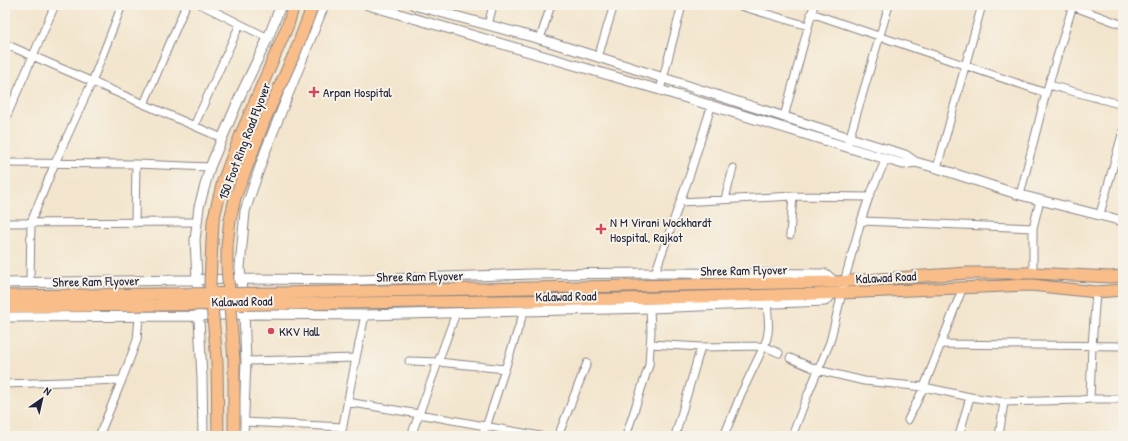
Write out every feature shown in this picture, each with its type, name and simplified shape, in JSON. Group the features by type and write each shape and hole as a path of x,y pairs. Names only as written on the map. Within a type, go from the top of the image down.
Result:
{"main road":[{"name":"150 Foot Ring Road Flyover","path":"218,436 217,362 210,283 213,220 223,181 238,140 288,25 294,5"},
{"name":"150 Foot Ring Road Flyover","path":"234,436 234,361 227,267 227,245 230,220 235,198 265,119 296,50 313,5"},
{"name":"Kalawad Road","path":"839,288 968,273 1033,273 1110,277 1123,276"},
{"name":"Shree Ram Flyover","path":"5,296 420,291 822,282 839,288"},
{"name":"Kalawad Road","path":"839,288 1031,285 1096,292 1123,290"},
{"name":"Shree Ram Flyover","path":"5,307 574,300 818,294 839,288"}],"street":[{"path":"5,120 55,5"},
{"path":"30,283 31,222 55,163 92,82 122,5"},
{"path":"144,104 186,5"},
{"path":"202,5 268,38"},
{"path":"203,436 202,378 195,240 199,207 210,167 241,94 268,38 281,5"},
{"path":"243,436 246,361 240,268 245,211 265,152 324,5"},
{"path":"368,5 660,90 711,107 848,143 905,155 915,162 1020,195 1123,221"},
{"path":"414,5 540,39 784,117 886,159 903,164 915,162"},
{"path":"488,25 493,5"},
{"path":"540,39 551,5"},
{"path":"598,57 614,5"},
{"path":"660,90 682,5"},
{"path":"737,5 749,7 808,26"},
{"path":"784,117 814,5"},
{"path":"848,143 890,5"},
{"path":"937,168 982,5"},
{"path":"1020,195 1048,85 1073,6 1123,25"},
{"path":"811,13 1046,93"},
{"path":"194,126 240,24"},
{"path":"5,44 222,138"},
{"path":"1048,85 1123,105"},
{"path":"655,273 711,107"},
{"path":"1100,214 1123,131"},
{"path":"792,436 830,342 839,288 869,197 886,159"},
{"path":"5,164 136,164 210,167"},
{"path":"135,223 136,164"},
{"path":"725,199 733,168"},
{"path":"680,202 793,196 869,197"},
{"path":"790,235 793,196"},
{"path":"1033,273 1033,228 1040,200"},
{"path":"5,222 197,222"},
{"path":"861,222 1033,228"},
{"name":"Kalawad Road","path":"5,283 241,279 360,280 531,274 826,274 839,288 825,301 650,308 365,315 244,314 199,316 5,318"},
{"path":"908,420 924,387 963,287"},
{"path":"1090,399 1096,292"},
{"path":"724,436 768,338 767,303"},
{"path":"626,436 649,365 650,308"},
{"path":"482,436 524,311"},
{"path":"411,436 456,313"},
{"path":"341,436 365,315"},
{"path":"100,436 137,340 139,317"},
{"path":"650,344 701,347 764,346 779,353"},
{"path":"941,344 1123,346"},
{"path":"675,436 701,347"},
{"path":"246,361 356,358"},
{"path":"790,358 818,370 864,381 924,387 970,397 1004,402 1123,399"},
{"path":"409,361 438,362 505,369"},
{"path":"558,436 587,363"},
{"path":"5,384 122,380"},
{"path":"959,436 970,397"},
{"path":"348,402 540,436"},
{"path":"999,436 1004,402"},
{"path":"244,422 343,427"}],"place":[{"name":"Arpan Hospital","path":"314,92"},
{"name":"N M Virani Wockhardt Hospital, Rajkot","path":"601,229"},
{"name":"KKV Hall","path":"271,331"}]}
